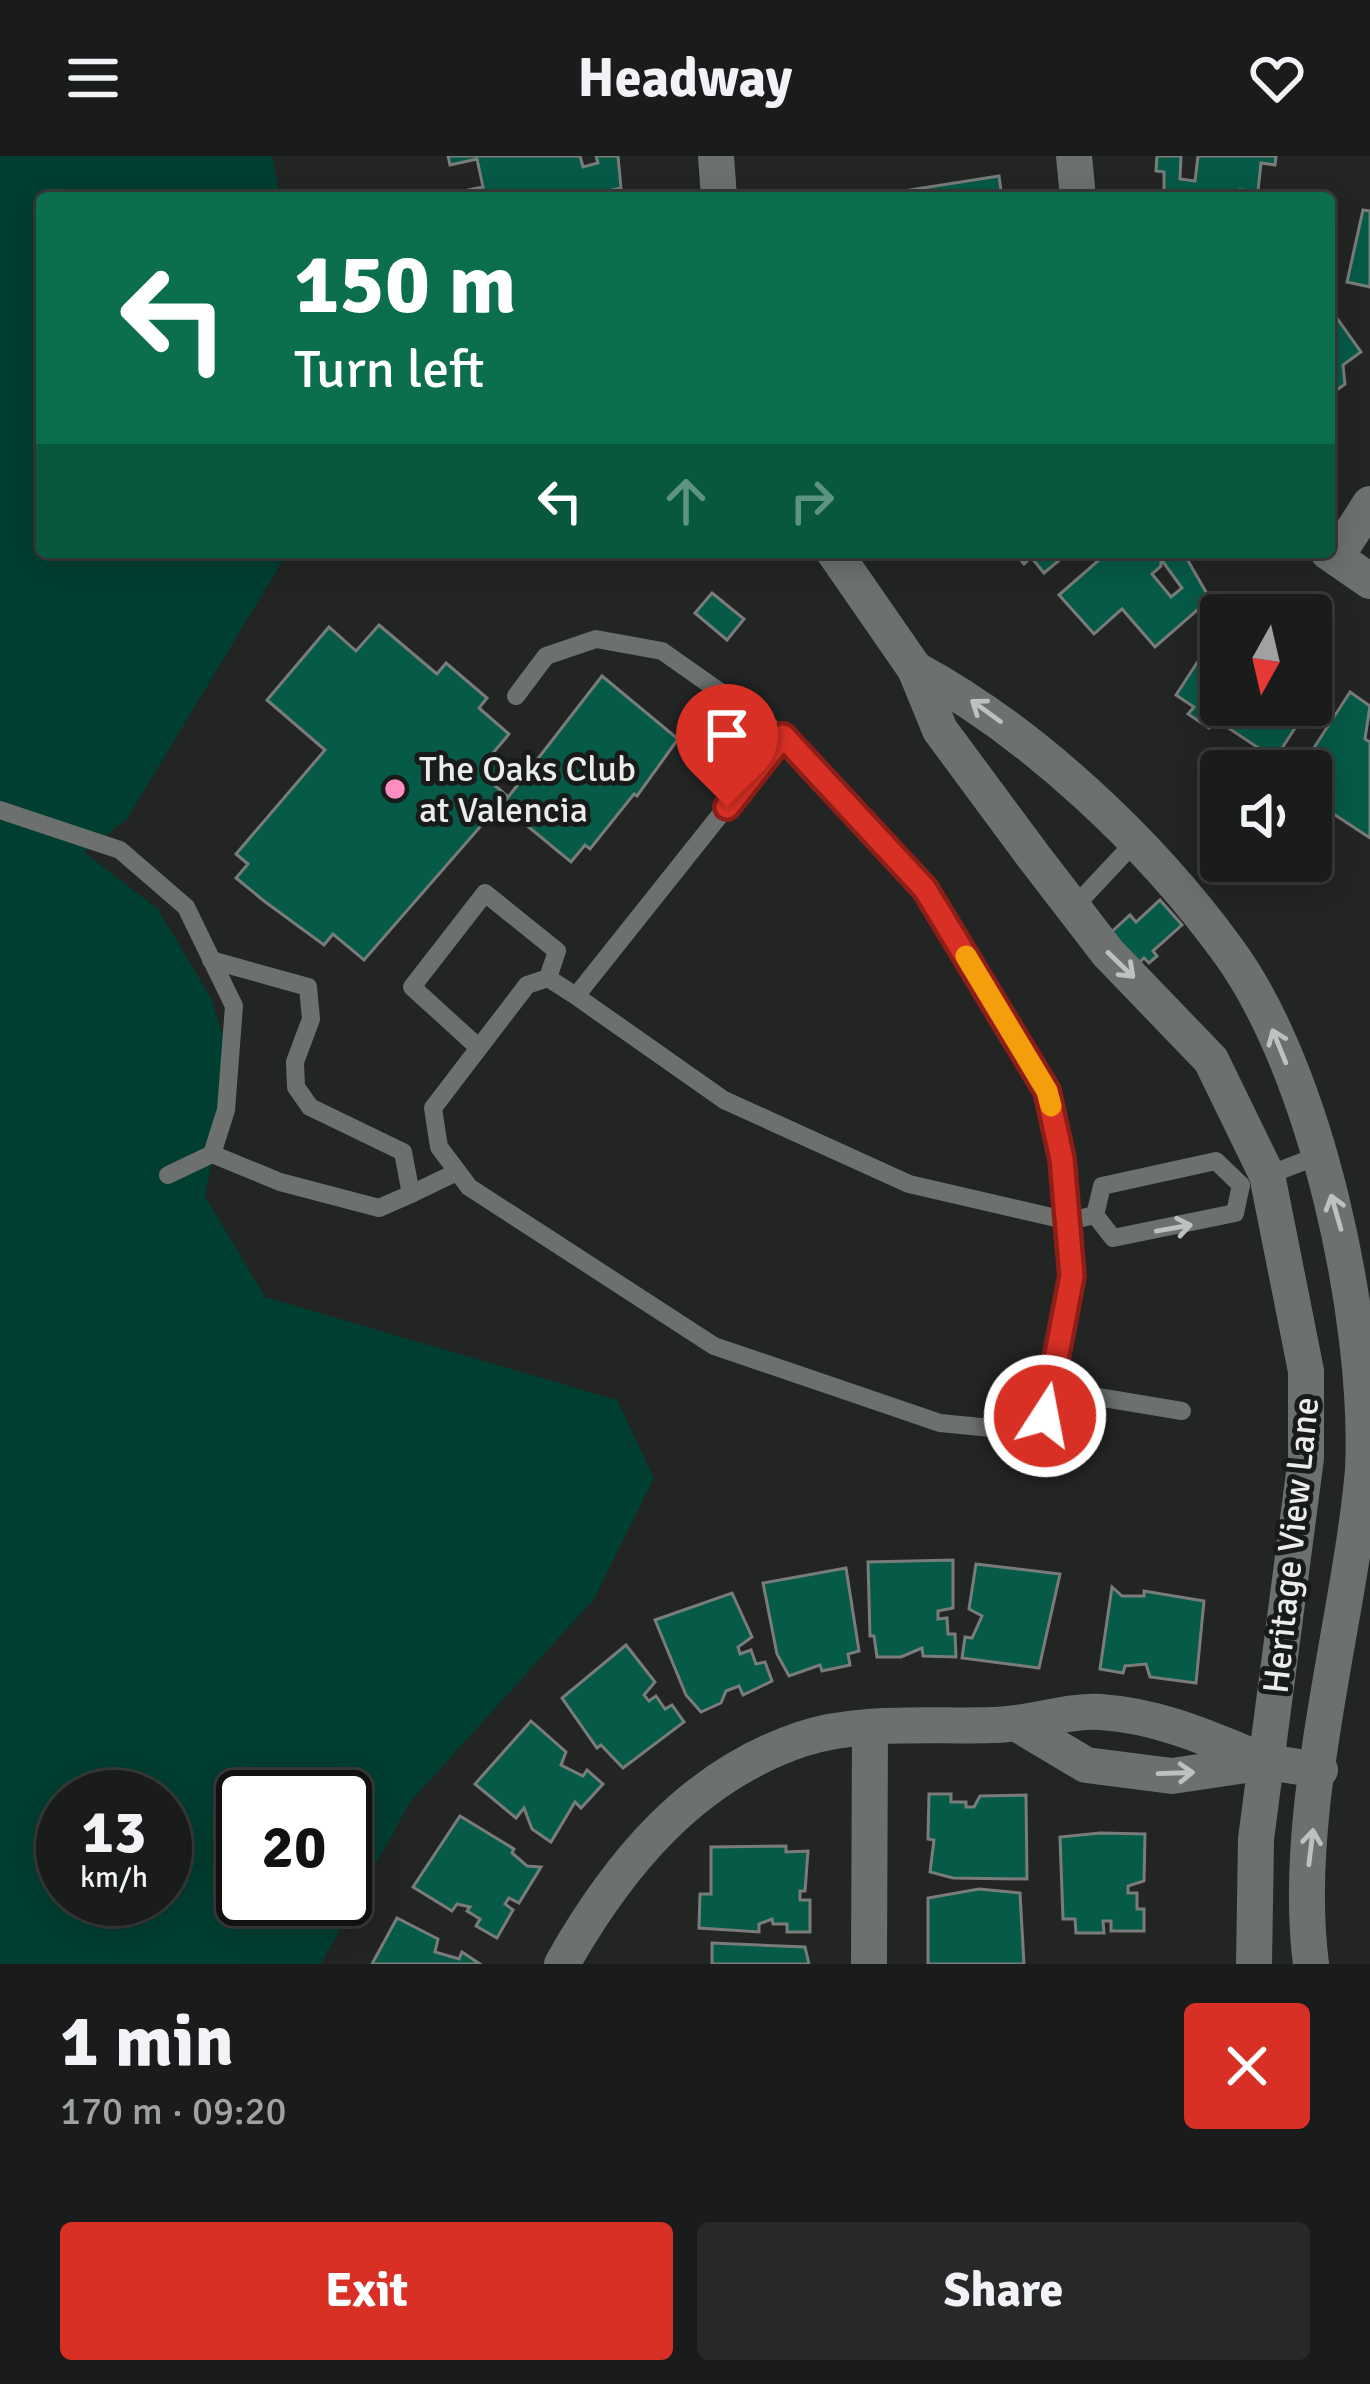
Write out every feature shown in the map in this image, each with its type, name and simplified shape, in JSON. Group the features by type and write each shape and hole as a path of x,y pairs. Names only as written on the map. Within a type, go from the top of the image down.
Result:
{"street":[{"path":"716,156 719,192"},
{"path":"1074,156 1077,192"},
{"path":"1335,551 1370,504"},
{"path":"1335,557 1370,581"},
{"name":"Heritage View Lane","path":"838,558 915,669 940,730 1108,953 1211,1060 1254,1180 1282,1236 1306,1393 1300,1518 1256,1839 1254,1964"},
{"name":"Heritage View Lane","path":"915,669 970,699 1052,760 1230,953 1274,1032 1320,1155 1346,1248 1365,1404 1357,1527 1307,1875 1310,1964"},
{"path":"562,1964 595,1905 688,1799 805,1738 870,1729 1019,1725 1097,1712 1176,1725 1266,1762 1320,1769"},
{"path":"1019,1725 1086,1766 1172,1776 1266,1762"},
{"path":"869,1964 870,1729"}],"lane":[{"path":"516,696 546,656 596,639 662,651 783,736 925,889 1047,1091 1070,1221 1072,1276 1045,1416 1012,1430 940,1423 714,1346 469,1187 439,1147 433,1108 526,985 548,978"},
{"path":"576,996 783,736"},
{"path":"0,810 120,850 185,907 234,1006 226,1110 212,1154 168,1175"},
{"path":"1075,906 1133,844"},
{"path":"478,1046 412,987 485,893 557,951 548,978"},
{"path":"211,960 308,987 311,1019 295,1062 296,1087 310,1107 403,1152 411,1194"},
{"path":"548,978 724,1100 909,1184 1070,1221 1095,1215"},
{"path":"212,1154 280,1183 379,1208 457,1172"},
{"path":"1095,1215 1113,1238 1192,1225 1235,1213 1254,1180 1320,1155"},
{"path":"1095,1215 1102,1186 1216,1161 1254,1180"},
{"path":"1050,1389 1182,1411"}],"green space":[{"path":"0,156 272,156 280,192 36,192 36,558 284,558 127,819 84,852 158,909 211,998 230,1059 205,1196 265,1297 617,1400 654,1478 594,1599 410,1802 372,1871 372,1770 216,1770 216,1926 342,1926 321,1964 0,1964"}],"building":[{"path":"448,156 580,156 583,167 598,163 596,156 618,156 621,188 468,192 483,187 477,159 450,165"},
{"path":"1157,156 1181,156 1180,179 1195,181 1198,156 1276,156 1275,165 1261,163 1258,191 1164,192 1164,172 1156,171"},
{"path":"999,176 1001,192 897,192"},
{"path":"1363,210 1370,211 1370,287 1347,282"},
{"path":"1335,315 1361,352 1343,365 1345,384 1335,392"},
{"path":"1032,558 1062,558 1044,573"},
{"path":"1101,558 1186,558 1207,594 1200,594 1200,608 1155,647 1122,609 1094,634 1059,595","holes":["1161,559 1182,588 1171,597 1152,574 1161,566"]},
{"path":"712,593 744,619 727,640 695,613"},
{"name":"The Oaks Club at Valencia","path":"379,625 437,674 446,663 487,698 479,708 509,734 493,753 506,764 491,782 507,796 364,960 333,934 324,945 236,878 248,864 236,854 325,750 267,700 329,627 356,651"},
{"path":"1200,658 1200,722 1188,714 1194,707 1176,695"},
{"name":"The Oaks Club at Valencia","path":"602,676 678,739 637,796 590,849 585,845 571,862 502,805"},
{"path":"1350,692 1370,706 1365,739 1370,742 1370,838 1332,813 1332,750 1313,750"},
{"path":"1226,726 1296,726 1281,750 1262,750"},
{"path":"1160,900 1182,925 1153,951 1157,956 1149,963 1144,958 1134,967 1107,936 1130,915 1136,922"},
{"path":"953,1560 953,1608 938,1611 938,1619 947,1618 948,1634 955,1634 956,1657 923,1656 922,1648 901,1657 877,1657 874,1636 870,1636 868,1562"},
{"path":"976,1564 1060,1574 1039,1668 962,1658 965,1637 972,1638 982,1616 969,1609"},
{"path":"846,1568 859,1651 848,1654 850,1665 822,1671 820,1665 789,1676 777,1654 763,1583"},
{"path":"1112,1587 1122,1596 1144,1596 1144,1591 1204,1601 1196,1683 1150,1677 1146,1664 1125,1666 1123,1673 1100,1669"},
{"path":"732,1593 752,1637 738,1647 740,1654 751,1650 756,1664 765,1662 772,1681 743,1695 739,1686 726,1691 721,1703 701,1712 686,1695 655,1620"},
{"path":"626,1645 655,1682 644,1695 649,1701 656,1696 665,1709 672,1705 684,1722 623,1768 601,1745 597,1748 562,1698"},
{"path":"531,1721 566,1752 561,1765 583,1776 587,1770 603,1784 581,1808 575,1802 551,1842 532,1829 524,1808 516,1818 475,1784"},
{"path":"929,1794 951,1794 951,1802 966,1802 966,1807 974,1807 980,1796 1026,1795 1027,1879 953,1878 930,1872 934,1840 928,1839"},
{"path":"460,1816 514,1849 512,1853 527,1866 541,1867 519,1903 509,1898 505,1904 513,1910 497,1938 476,1926 480,1919 467,1911 470,1907 457,1904 452,1911 413,1887"},
{"path":"1145,1834 1144,1881 1128,1886 1128,1893 1137,1893 1137,1909 1144,1909 1144,1931 1111,1931 1111,1921 1103,1921 1104,1933 1076,1933 1075,1919 1063,1919 1060,1837"},
{"path":"786,1846 786,1852 808,1851 800,1900 810,1900 810,1932 787,1932 787,1924 773,1924 772,1919 759,1924 759,1932 699,1928 700,1894 711,1894 711,1847"},
{"path":"979,1889 1020,1893 1024,1964 928,1964 928,1898"},
{"path":"397,1918 438,1939 435,1952 459,1959 462,1952 480,1964 372,1964"},
{"path":"712,1943 805,1947 809,1964 712,1964"}],"slow traffic":[{"path":"966,956 1047,1091 1051,1106"}],"place":[{"name":"The Oaks Club at Valencia","path":"395,789"}],"route":[{"path":"727,807 783,736 925,889 1047,1091 1062,1159 1072,1276 1045,1416"}]}
